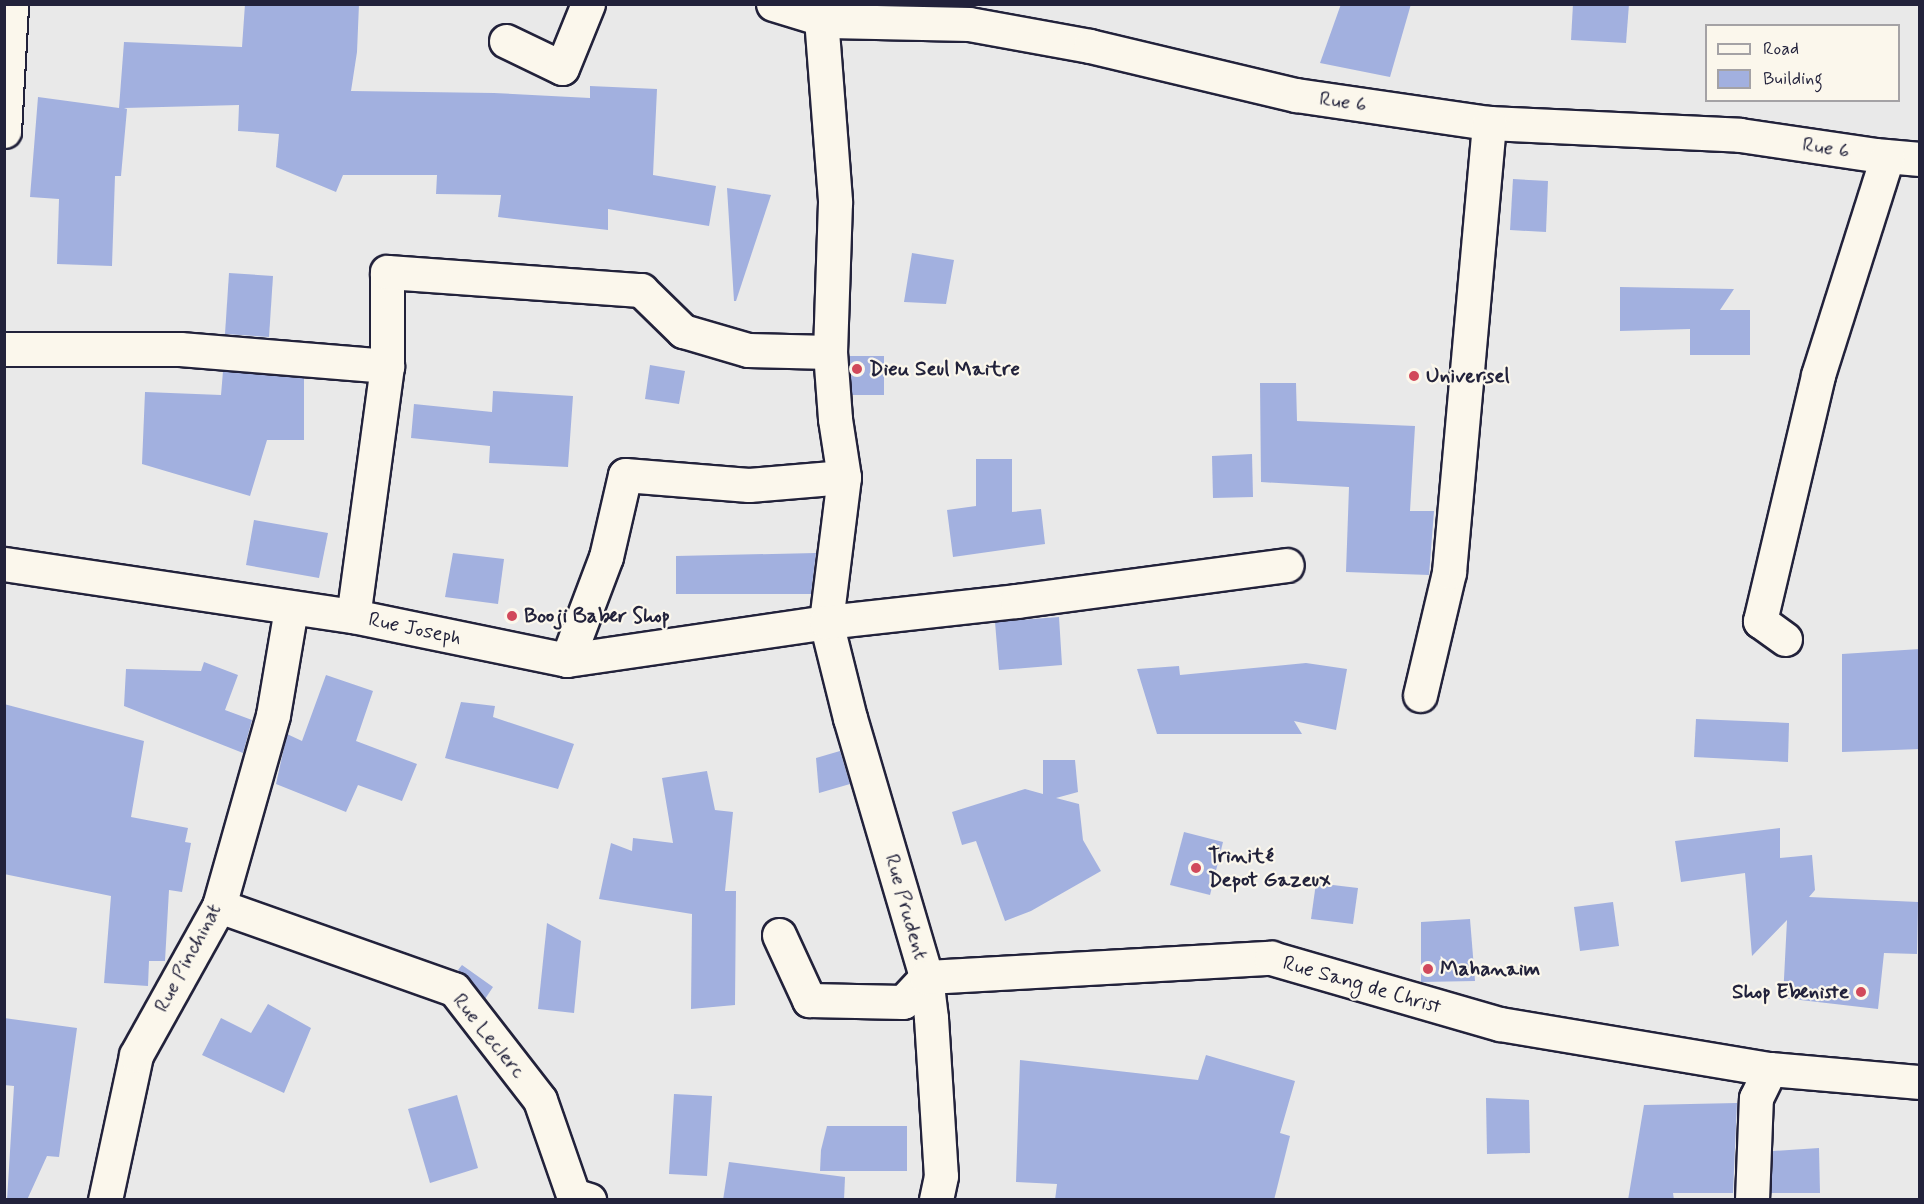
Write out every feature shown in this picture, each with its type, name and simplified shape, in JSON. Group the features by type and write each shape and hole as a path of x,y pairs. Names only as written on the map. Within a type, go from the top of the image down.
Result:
{"street":[{"path":"4,131 11,4"},
{"path":"506,41 562,68 588,4"},
{"name":"Rue 6","path":"773,4 829,21 969,24 1090,46 1296,95 1489,123 1740,135 1887,157 1920,159"},
{"path":"821,18 835,202 830,352 835,419 844,477 826,622"},
{"path":"1420,695 1449,572 1489,123"},
{"path":"1785,639 1760,621 1818,375 1887,157"},
{"path":"353,616 387,366 387,272 641,290 683,331 748,350 830,352"},
{"path":"4,349 180,349 387,366"},
{"path":"567,660 606,557 625,475 749,485 844,477"},
{"name":"Rue Joseph","path":"4,564 291,609 353,616 567,660 826,622 1017,602 1287,565"},
{"name":"Rue Pinchinat","path":"105,1200 136,1054 219,906 273,715 291,609"},
{"name":"Rue Prudent","path":"826,622 850,718 926,977 931,1018 941,1176 936,1200"},
{"name":"Rue Leclerc","path":"219,906 454,990 540,1100 578,1198"},
{"path":"779,935 809,1000 903,1002 926,977"},
{"name":"Rue Sang de Christ","path":"926,977 1271,958 1500,1024 1770,1069 1920,1082"},
{"path":"1752,1200 1756,1098 1770,1069"}],"building":[{"path":"245,4 359,4 357,52 351,91 494,93 590,98 590,86 657,89 653,175 716,186 709,226 608,209 608,230 498,217 501,195 436,194 437,175 343,175 336,192 276,167 279,134 238,131 239,105 124,108 127,109 121,176 115,176 112,266 57,264 59,199 30,197 38,97 119,108 124,42 242,47"},
{"path":"1341,4 1411,4 1390,77 1320,63"},
{"path":"1573,4 1629,4 1626,43 1571,40"},
{"path":"1513,179 1548,181 1546,232 1510,230"},
{"path":"727,188 771,195 736,301 734,301"},
{"path":"912,253 954,260 946,304 904,302"},
{"path":"229,273 273,276 269,337 225,334"},
{"path":"1620,287 1734,289 1720,310 1750,310 1750,355 1690,355 1690,329 1620,331"},
{"path":"849,356 884,356 884,395 852,395"},
{"path":"650,365 685,371 679,404 645,399"},
{"path":"223,371 304,378 304,440 267,440 250,496 142,464 145,392 221,395"},
{"path":"1260,383 1296,383 1297,421 1415,426 1410,511 1434,511 1429,575 1346,572 1349,487 1261,482"},
{"path":"493,391 573,396 568,467 489,463 490,446 411,438 414,404 492,412"},
{"path":"1252,454 1253,497 1213,498 1212,456"},
{"path":"976,459 1012,459 1012,512 1041,509 1045,544 953,557 947,510 976,506"},
{"path":"254,520 328,533 319,578 246,565"},
{"path":"453,553 504,559 498,604 445,597"},
{"path":"816,553 811,594 676,594 676,556"},
{"path":"1059,617 1062,665 999,670 995,622"},
{"path":"1920,649 1920,749 1842,752 1842,654"},
{"path":"204,662 238,675 225,710 252,720 243,753 124,706 126,669 201,671"},
{"path":"1306,663 1347,669 1336,730 1294,721 1302,734 1157,734 1137,669 1179,666 1180,675"},
{"path":"326,675 373,691 356,741 417,764 402,801 358,785 346,812 276,784 287,734 302,741"},
{"path":"461,702 495,706 493,717 574,744 558,789 445,758"},
{"path":"4,704 144,741 131,817 188,828 185,842 191,843 182,892 169,890 165,961 149,961 148,986 104,983 111,896 4,874"},
{"path":"1696,719 1789,723 1788,762 1694,757"},
{"path":"840,751 850,784 819,793 816,758"},
{"path":"1043,760 1075,760 1078,792 1056,798 1079,804 1083,840 1101,871 1031,911 1005,921 976,841 962,845 952,812 1025,789 1043,794"},
{"path":"707,771 715,810 733,812 725,891 736,891 735,1005 691,1009 692,914 599,899 611,843 632,851 633,838 673,843 662,778"},
{"path":"1780,828 1780,858 1812,855 1815,890 1809,897 1918,902 1917,954 1884,953 1878,1009 1783,998 1787,920 1752,956 1745,873 1681,882 1675,841"},
{"path":"1184,832 1223,842 1210,895 1170,885"},
{"path":"1316,883 1358,888 1353,924 1311,919"},
{"path":"1613,902 1619,946 1580,951 1574,907"},
{"path":"1470,919 1475,981 1421,982 1421,922"},
{"path":"547,923 581,941 574,1013 538,1009"},
{"path":"462,965 493,987 485,999 469,978 458,970"},
{"path":"268,1004 311,1028 284,1093 202,1055 221,1018 251,1033"},
{"path":"4,1018 77,1028 59,1157 47,1156 27,1200 7,1200 14,1086 4,1085"},
{"path":"1206,1055 1295,1081 1280,1133 1290,1136 1274,1200 1055,1200 1057,1184 1016,1182 1020,1060 1198,1080"},
{"path":"674,1094 712,1096 707,1176 669,1174"},
{"path":"457,1095 478,1168 430,1183 408,1109"},
{"path":"1486,1098 1529,1100 1530,1153 1487,1154"},
{"path":"1737,1103 1733,1193 1673,1193 1674,1200 1628,1200 1644,1105"},
{"path":"827,1126 907,1126 907,1171 820,1171 821,1150"},
{"path":"1819,1148 1820,1193 1771,1193 1773,1151"},
{"path":"729,1162 845,1177 844,1200 723,1200"}],"place":[{"name":"Dieu Seul Maitre","path":"857,369"},
{"name":"Universel","path":"1414,376"},
{"name":"Booji Baber Shop","path":"512,616"},
{"name":"Trinité Depot Gazeux","path":"1196,868"},
{"name":"Mahanaim","path":"1428,969"},
{"name":"Shop Ebeniste","path":"1861,992"}]}
